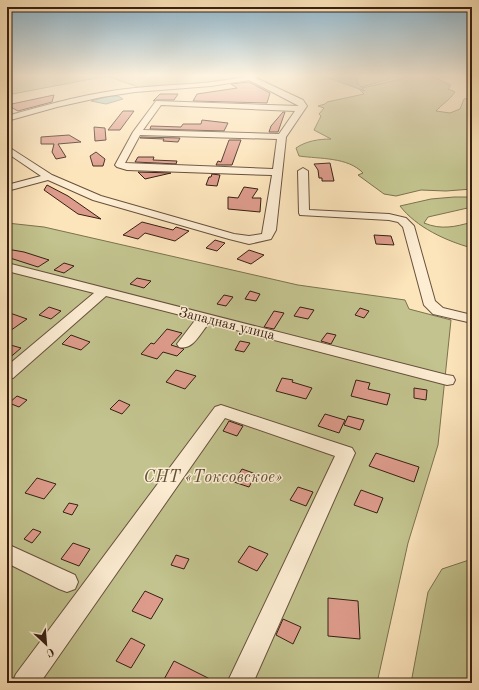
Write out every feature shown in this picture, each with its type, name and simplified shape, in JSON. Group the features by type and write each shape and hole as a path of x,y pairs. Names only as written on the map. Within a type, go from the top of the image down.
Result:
{"street":[{"path":"7,119 42,108"},
{"path":"155,108 137,132 120,163 123,166 278,172"},
{"path":"281,108 300,109"},
{"path":"7,149 49,177 97,198 233,238 249,240 266,237 270,230 282,137 300,109"},
{"path":"137,132 282,137"},
{"path":"303,171 304,214 389,217 402,220 408,226 429,302 438,310 472,319"},
{"path":"7,188 49,177"},
{"name":"Западная улица","path":"7,267 447,380"},
{"path":"7,374 103,292"},
{"path":"184,344 205,318"},
{"path":"25,683 221,411 346,453 240,683"},
{"path":"7,553 66,582"}],"green space":[{"path":"324,108 439,108 436,111 450,113 460,108 472,108 472,189 446,191 421,190 396,196 384,194 358,175 363,173 350,164 342,161 299,156 296,148 313,141 331,139 314,130 321,116 319,114"},
{"path":"472,197 472,207 428,217 424,223 448,227 472,222 472,248 442,237 423,227 400,206 431,199"},
{"name":"СНТ «Токсовское»","path":"7,223 44,227 298,285 405,300 409,309 451,320 438,445 408,543 377,683 7,683"},
{"path":"472,559 472,683 411,683 428,592 442,569"}],"building":[{"path":"13,108 29,108 18,111"},
{"path":"123,111 134,111 120,130 108,130"},
{"path":"283,112 285,112 278,132 269,132 271,126"},
{"path":"202,120 228,123 224,131 150,129 151,126 181,127 183,124 201,124"},
{"path":"94,127 105,128 106,140 95,141"},
{"path":"69,135 81,142 58,144 66,157 56,159 52,152 54,144 41,144 41,137"},
{"path":"140,138 180,138 178,142 163,141 164,139"},
{"path":"229,140 241,140 232,165 216,165 218,161 221,162"},
{"path":"96,152 105,159 103,166 93,166 90,156"},
{"path":"138,157 154,157 153,160 177,161 176,164 135,162"},
{"path":"330,163 334,181 322,181 322,178 319,178 318,170 314,164"},
{"path":"138,172 171,173 145,179"},
{"path":"212,174 220,175 217,186 206,185"},
{"path":"47,185 68,196 101,219 78,214 44,190"},
{"path":"244,187 258,189 252,198 261,198 260,212 228,209 228,197 238,198"},
{"path":"142,222 173,230 176,227 189,231 175,241 145,233 138,239 123,235"},
{"path":"374,235 391,236 394,245 376,244"},
{"path":"215,240 225,243 217,251 206,248"},
{"path":"7,249 24,252 49,260 38,267 7,257"},
{"path":"249,250 264,255 251,264 237,259"},
{"path":"64,263 74,266 64,273 54,270"},
{"path":"137,278 151,281 144,288 130,284"},
{"path":"250,291 260,294 256,301 245,299"},
{"path":"224,295 233,297 226,306 217,304"},
{"path":"49,307 61,311 51,319 39,315"},
{"path":"300,307 314,310 308,319 294,316"},
{"path":"360,308 369,311 364,318 355,315"},
{"path":"274,311 284,313 274,329 264,327"},
{"path":"7,312 27,319 7,333"},
{"path":"167,329 182,333 171,345 184,349 177,356 163,352 157,359 141,354 151,343 154,344"},
{"path":"327,333 336,335 331,344 321,341"},
{"path":"71,335 90,342 81,350 62,344"},
{"path":"240,341 250,343 244,352 235,350"},
{"path":"7,344 21,348 7,360"},
{"path":"176,370 196,376 185,389 166,382"},
{"path":"282,378 293,380 292,382 312,388 306,399 276,391"},
{"path":"356,380 370,383 368,389 390,394 387,405 351,396"},
{"path":"414,388 427,390 426,400 414,398"},
{"path":"17,396 27,400 19,407 9,403"},
{"path":"119,400 130,405 122,414 110,409"},
{"path":"325,414 345,420 339,433 318,426"},
{"path":"348,416 364,420 360,430 344,425"},
{"path":"229,421 243,426 237,436 223,431"},
{"path":"376,453 419,467 414,482 369,466"},
{"path":"242,469 256,474 249,487 234,482"},
{"path":"37,478 56,484 44,499 25,493"},
{"path":"298,487 313,492 306,506 290,500"},
{"path":"361,490 383,498 377,513 354,505"},
{"path":"69,503 78,505 72,515 63,512"},
{"path":"33,529 41,532 32,543 24,539"},
{"path":"73,543 90,549 79,566 61,559"},
{"path":"249,546 268,554 257,571 238,562"},
{"path":"176,555 189,559 184,569 171,565"},
{"path":"145,591 163,599 151,619 132,611"},
{"path":"328,598 358,601 360,639 328,636"},
{"path":"283,619 301,627 293,644 276,635"},
{"path":"131,638 145,645 131,668 116,661"},
{"path":"174,661 218,683 162,683"}]}
